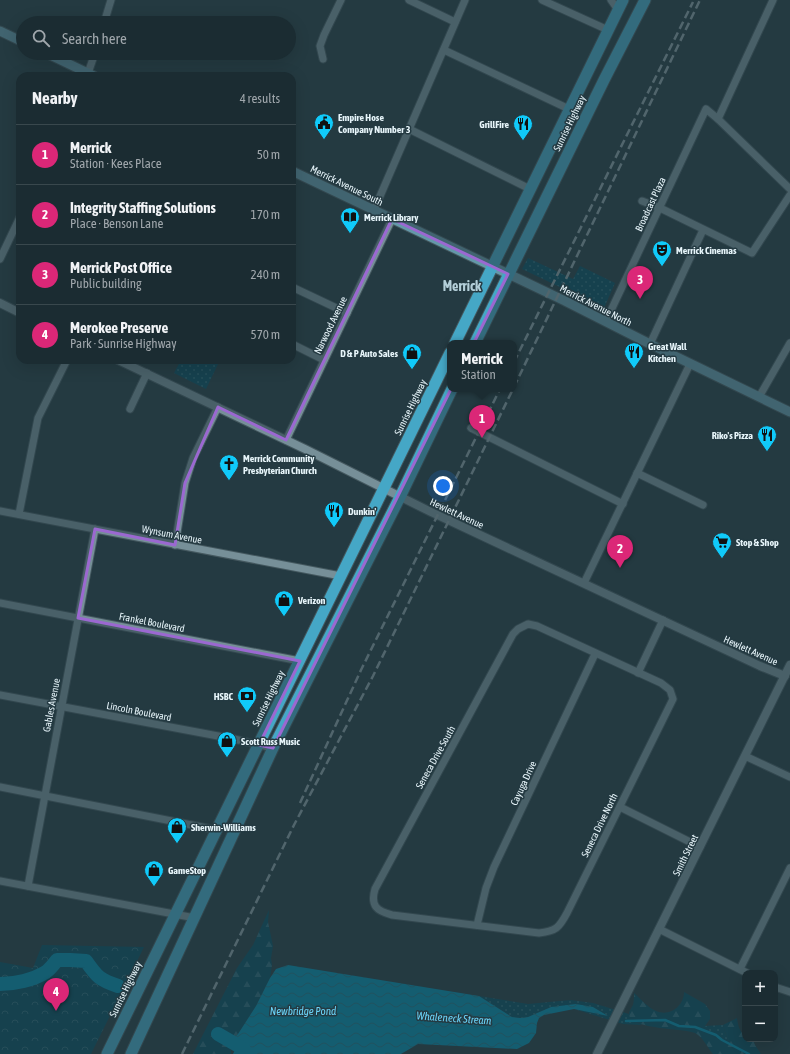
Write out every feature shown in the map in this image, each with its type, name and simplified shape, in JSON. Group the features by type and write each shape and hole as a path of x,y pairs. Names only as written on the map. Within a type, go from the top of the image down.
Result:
{"highway":[{"name":"Sunrise Highway","path":"476,340 645,0"},
{"name":"Sunrise Highway","path":"456,340 621,5"},
{"name":"Sunrise Highway","path":"107,1054 447,359"},
{"path":"131,1054 273,748 400,497 451,392"}],"main road":[{"path":"0,31 16,39"},
{"path":"60,60 84,72"},
{"name":"Merrick Avenue South","path":"296,173 392,219"},
{"name":"Merrick Avenue North","path":"392,219 606,321 690,364 790,412"}],"street":[{"path":"106,16 111,0"},
{"path":"323,59 320,46 341,0"},
{"path":"409,0 455,22"},
{"path":"374,210 465,0"},
{"path":"542,0 608,30"},
{"path":"611,0 621,5"},
{"path":"774,0 718,119 790,189"},
{"path":"444,50 569,109"},
{"path":"91,72 93,60"},
{"name":"Broadcast Plaza","path":"606,321 706,109 718,119"},
{"path":"409,129 530,189"},
{"path":"642,201 660,208 752,253 790,195"},
{"name":"Narwood Avenue","path":"286,440 392,219"},
{"path":"0,259 16,225"},
{"path":"650,344 703,230"},
{"path":"296,289 347,313"},
{"path":"0,303 16,311"},
{"path":"759,397 790,343"},
{"path":"296,346 324,360"},
{"path":"19,514 37,422 65,364"},
{"name":"Hewlett Avenue","path":"126,364 286,440 400,497 760,666 787,677"},
{"path":"584,583 690,364"},
{"path":"130,409 146,374"},
{"path":"175,545 185,483 193,458 218,407"},
{"path":"471,428 623,504"},
{"path":"637,473 703,504"},
{"name":"Wynsum Avenue","path":"0,510 341,576"},
{"name":"Gables Avenue","path":"28,886 95,528"},
{"name":"Frankel Boulevard","path":"0,603 300,660"},
{"path":"638,673 663,620"},
{"name":"Seneca Drive North","path":"477,925 539,933 551,931 561,924 673,699 670,690 661,683 595,654 537,626 528,624 518,629"},
{"name":"Seneca Drive South","path":"477,925 392,916 380,912 373,903 373,896 374,889 518,629"},
{"name":"Cayuga Drive","path":"477,925 486,888 494,867 595,654"},
{"name":"Smith Street","path":"597,1054 745,756 787,677 790,665"},
{"name":"Lincoln Boulevard","path":"0,695 259,744 273,748"},
{"path":"745,756 790,777"},
{"path":"0,787 217,830"},
{"path":"620,807 700,847"},
{"path":"659,929 740,970 790,868"},
{"path":"0,881 195,918"},
{"path":"778,988 790,992"}],"highlighted area":[{"path":"392,219 508,274 273,748 259,745 300,661 78,618 95,529 175,545 185,483 218,407 286,440"}],"green space":[{"path":"528,258 573,279 580,266 615,283 604,308 522,269"},
{"path":"179,364 218,364 206,389 174,373"},
{"path":"269,910 268,922 273,946 270,978 256,1006 238,1034 231,1041 231,1054 193,1054 237,968 253,945"},
{"path":"42,945 144,947 91,1054 0,1054 0,962 33,968"},
{"path":"684,992 705,1004 710,1011 710,1019 705,1026 712,1035 717,1038 728,1041 723,1025 737,1018 742,1033 742,1042 754,1042 761,1054 713,1054 703,1040 695,1033 647,1026 631,1019 629,1014 633,1005 634,993 653,1010 666,1013 679,1006"},
{"path":"479,996 528,1004 571,1000 593,1003 629,1014 634,1021 642,1025 623,1024 574,1009 606,1015 593,1007 551,1007 528,1017 512,1017"},
{"path":"723,1025 728,1041 714,1037 704,1026"}],"water":[{"name":"Newbridge Pond","path":"288,965 479,996 512,1017 528,1017 551,1007 576,1004 593,1007 608,1016 574,1009 544,1015 539,1018 536,1033 529,1043 517,1049 418,1044 401,1054 233,1054 237,1046 231,1043 231,1041 238,1034 256,1006 276,969"}],"waterway":[{"path":"0,984 30,979 46,972 57,960 70,960 86,961 99,977 118,986"},
{"name":"Whaleneck Stream","path":"626,1021 665,1020 679,1026 695,1027 716,1035 722,1040 749,1054"},
{"path":"218,1034 244,1049"}],"railway":[{"path":"517,381 700,0"},
{"path":"517,356 693,2"},
{"path":"300,803 361,670 499,392"},
{"path":"182,1054 294,825 373,676 512,392"}],"place":[{"name":"Empire Hose Company Number 3","path":"324,140"},
{"name":"GrillFire","path":"523,141"},
{"name":"Merrick Library","path":"350,234"},
{"name":"Merrick Cinemas","path":"662,267"},
{"name":"Merrick Post Office","path":"640,299"},
{"name":"Great Wall Kitchen","path":"634,369"},
{"name":"D & P Auto Sales","path":"412,370"},
{"name":"Merrick","path":"482,438"},
{"name":"Riko's Pizza","path":"767,452"},
{"name":"Merrick Community Presbyterian Church","path":"229,481"},
{"name":"Dunkin'","path":"334,528"},
{"name":"Stop & Shop","path":"722,559"},
{"name":"Integrity Staffing Solutions","path":"620,568"},
{"name":"Verizon","path":"284,617"},
{"name":"HSBC","path":"247,713"},
{"name":"Scott Russ Music","path":"227,758"},
{"name":"Sherwin-Williams","path":"177,844"},
{"name":"GameStop","path":"154,887"},
{"name":"Merokee Preserve","path":"56,1011"}],"district":[{"name":"Merrick","path":"462,286"}]}
